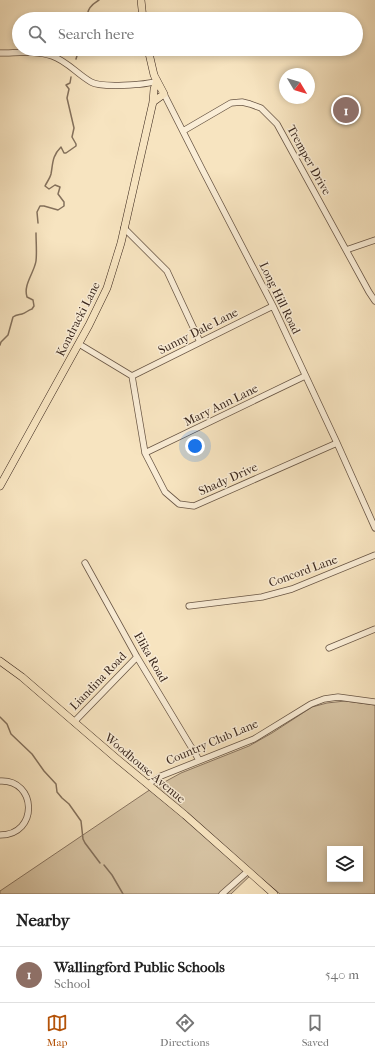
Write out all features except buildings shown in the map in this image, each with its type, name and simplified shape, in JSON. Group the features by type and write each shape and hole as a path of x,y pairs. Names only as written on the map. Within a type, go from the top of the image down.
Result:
{"main road":[{"path":"140,0 142,12"},
{"path":"150,56 158,81"},
{"name":"Long Hill Road","path":"158,81 164,94"},
{"name":"Kondracki Lane","path":"0,486 79,344 107,288 116,262 153,102 154,89 158,81"},
{"path":"153,102 164,94"},
{"name":"Woodhouse Avenue","path":"0,661 22,677 185,815 274,894"}],"street":[{"path":"0,53 12,53"},
{"path":"51,56 61,60 90,82 98,85 148,84 158,81"},
{"name":"Long Hill Road","path":"164,94 273,306 375,528"},
{"name":"Tremper Drive","path":"182,131 231,103 242,102 264,110 277,124 375,301"},
{"path":"124,228 167,270 200,342"},
{"path":"346,250 375,240"},
{"name":"Sunny Dale Lane","path":"132,376 273,306"},
{"path":"79,344 132,376"},
{"name":"Shady Drive","path":"132,376 145,453 165,492 179,504 194,506 337,443"},
{"name":"Mary Ann Lane","path":"145,453 305,376"},
{"name":"Concord Lane","path":"189,606 262,597 292,589 375,555"},
{"name":"Elika Road","path":"85,563 137,657 199,760"},
{"path":"329,648 375,629"},
{"name":"Liandina Road","path":"74,722 137,657"},
{"name":"Country Club Lane","path":"148,784 161,776 254,739 311,704 324,699 335,697 375,702"},
{"path":"0,781 9,782 22,789 26,794 29,808 25,822 21,827 1,836"},
{"path":"222,894 248,871"}],"shaded area":[{"path":"345,701 375,705 375,894 280,894 254,872 231,894 0,894 0,891 148,791 181,773 249,746 312,707 327,703"}],"waterway":[{"path":"88,12 90,8 99,0"},
{"path":"38,223 37,212 40,206 58,210 64,206 64,202 58,194 60,187 55,185 49,189 45,186 51,176 53,160 58,150 61,147 64,153 66,153 76,146 72,137 74,128 67,98 69,89 66,85 70,83 71,77"},
{"path":"0,345 8,335 13,317 25,313 34,306 33,300 27,297 26,288 36,261 36,233"},
{"path":"0,717 7,724 11,734 32,754 44,771 56,784 57,792 69,804 81,821 83,839 100,863"},
{"path":"104,865 112,875 123,894"}],"place":[{"name":"Wallingford Public Schools","path":"346,110"}]}
